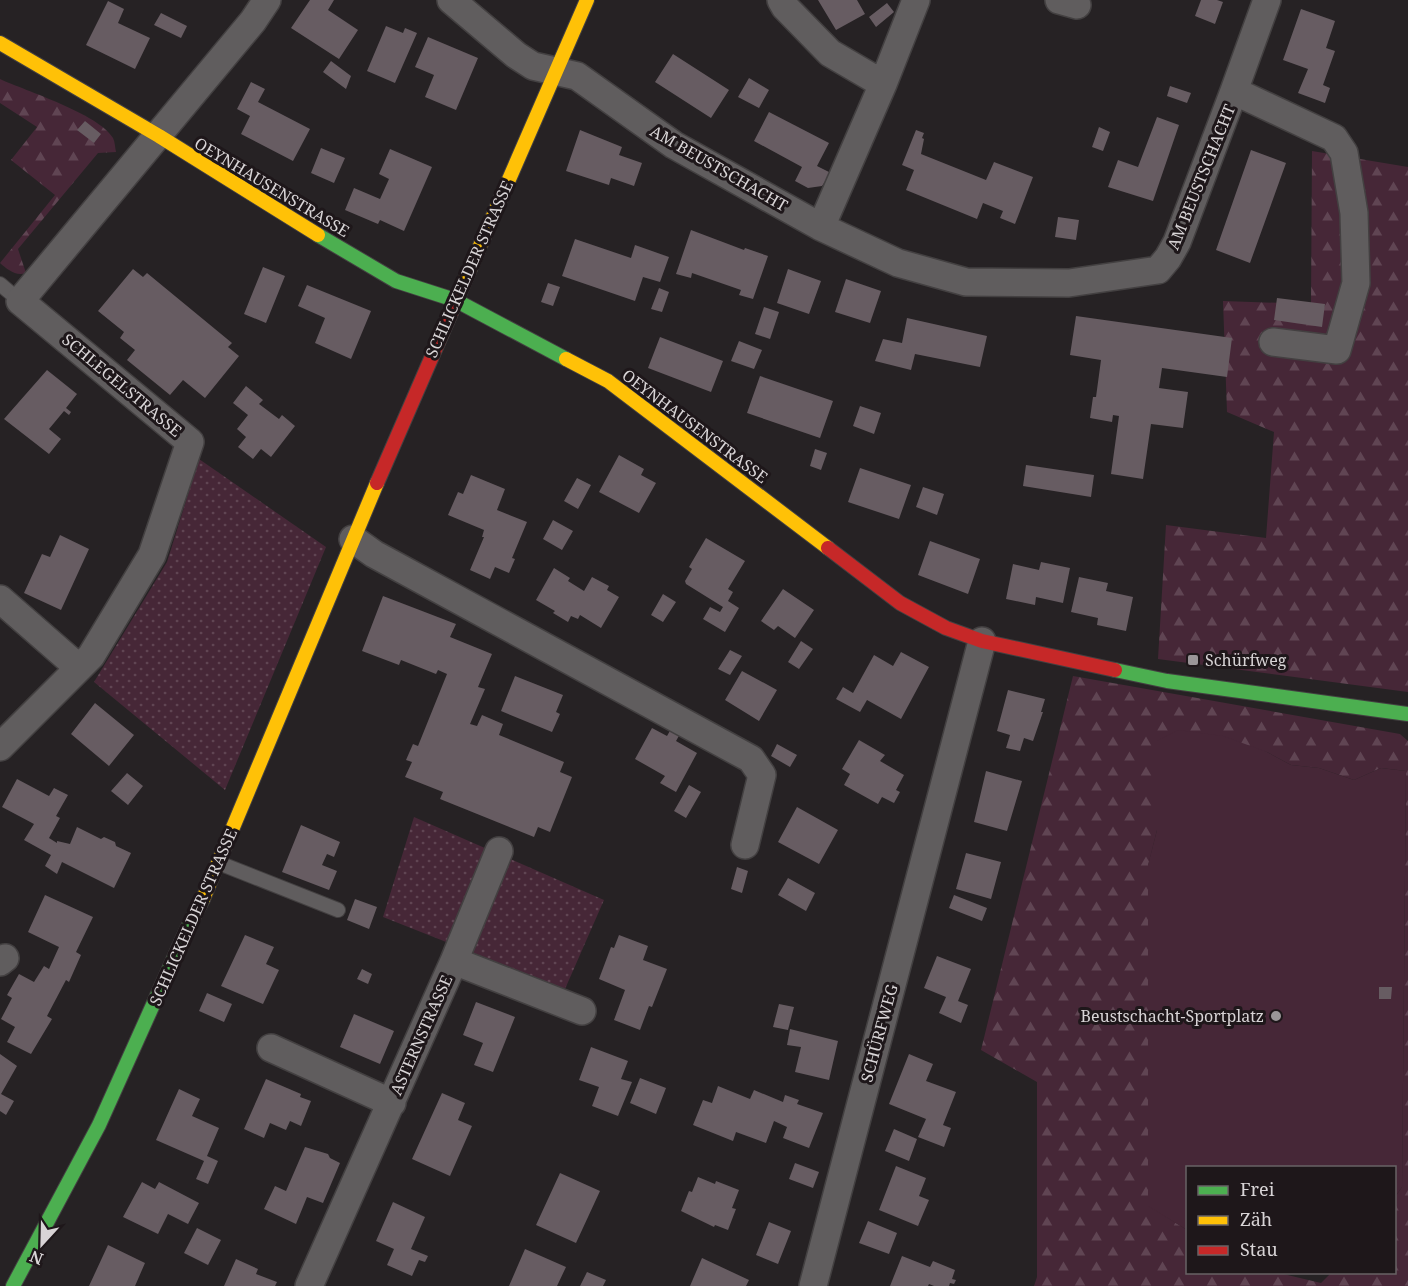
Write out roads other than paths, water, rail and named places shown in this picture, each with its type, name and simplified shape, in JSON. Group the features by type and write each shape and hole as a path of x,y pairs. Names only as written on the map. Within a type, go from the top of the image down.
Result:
{"street":[{"name":"SCHLEGELSTRASSE","path":"0,747 91,656 152,555 190,442 10,292 159,136 253,21 267,0"},
{"name":"AM BEUSTSCHACHT","path":"451,0 516,56 533,66 577,76 674,145 821,227 898,263 966,282 1070,283 1158,270 1168,258 1177,242 1267,0"},
{"name":"SCHLICKELDER STRASSE","path":"14,1286 99,1125 219,863 353,539 586,0"},
{"path":"781,0 785,7 830,53 883,84"},
{"path":"821,227 883,84 916,0"},
{"name":"OEYNHAUSENSTRASSE","path":"0,43 159,136 237,186 396,281 455,300 608,381 900,603 946,628 982,641 1167,681 1408,714"},
{"name":"AM BEUSTSCHACHT","path":"1234,91 1334,138 1344,153 1354,213 1356,283 1337,350 1273,342"},
{"path":"353,539 395,565 751,759 762,775 745,845"},
{"path":"0,599 79,668"},
{"name":"SCHÜRFWEG","path":"813,1286 982,641"},
{"path":"454,961 499,851"},
{"name":"ASTERNSTRASSE","path":"309,1286 454,961 582,1011"},
{"name":"ASTERNSTRASSE","path":"271,1048 392,1103"}],"lane":[{"path":"219,863 338,910"}],"place":[{"name":"Schürfweg","path":"1193,660"},
{"name":"Beustschacht-Sportplatz","path":"1276,1016"}]}
